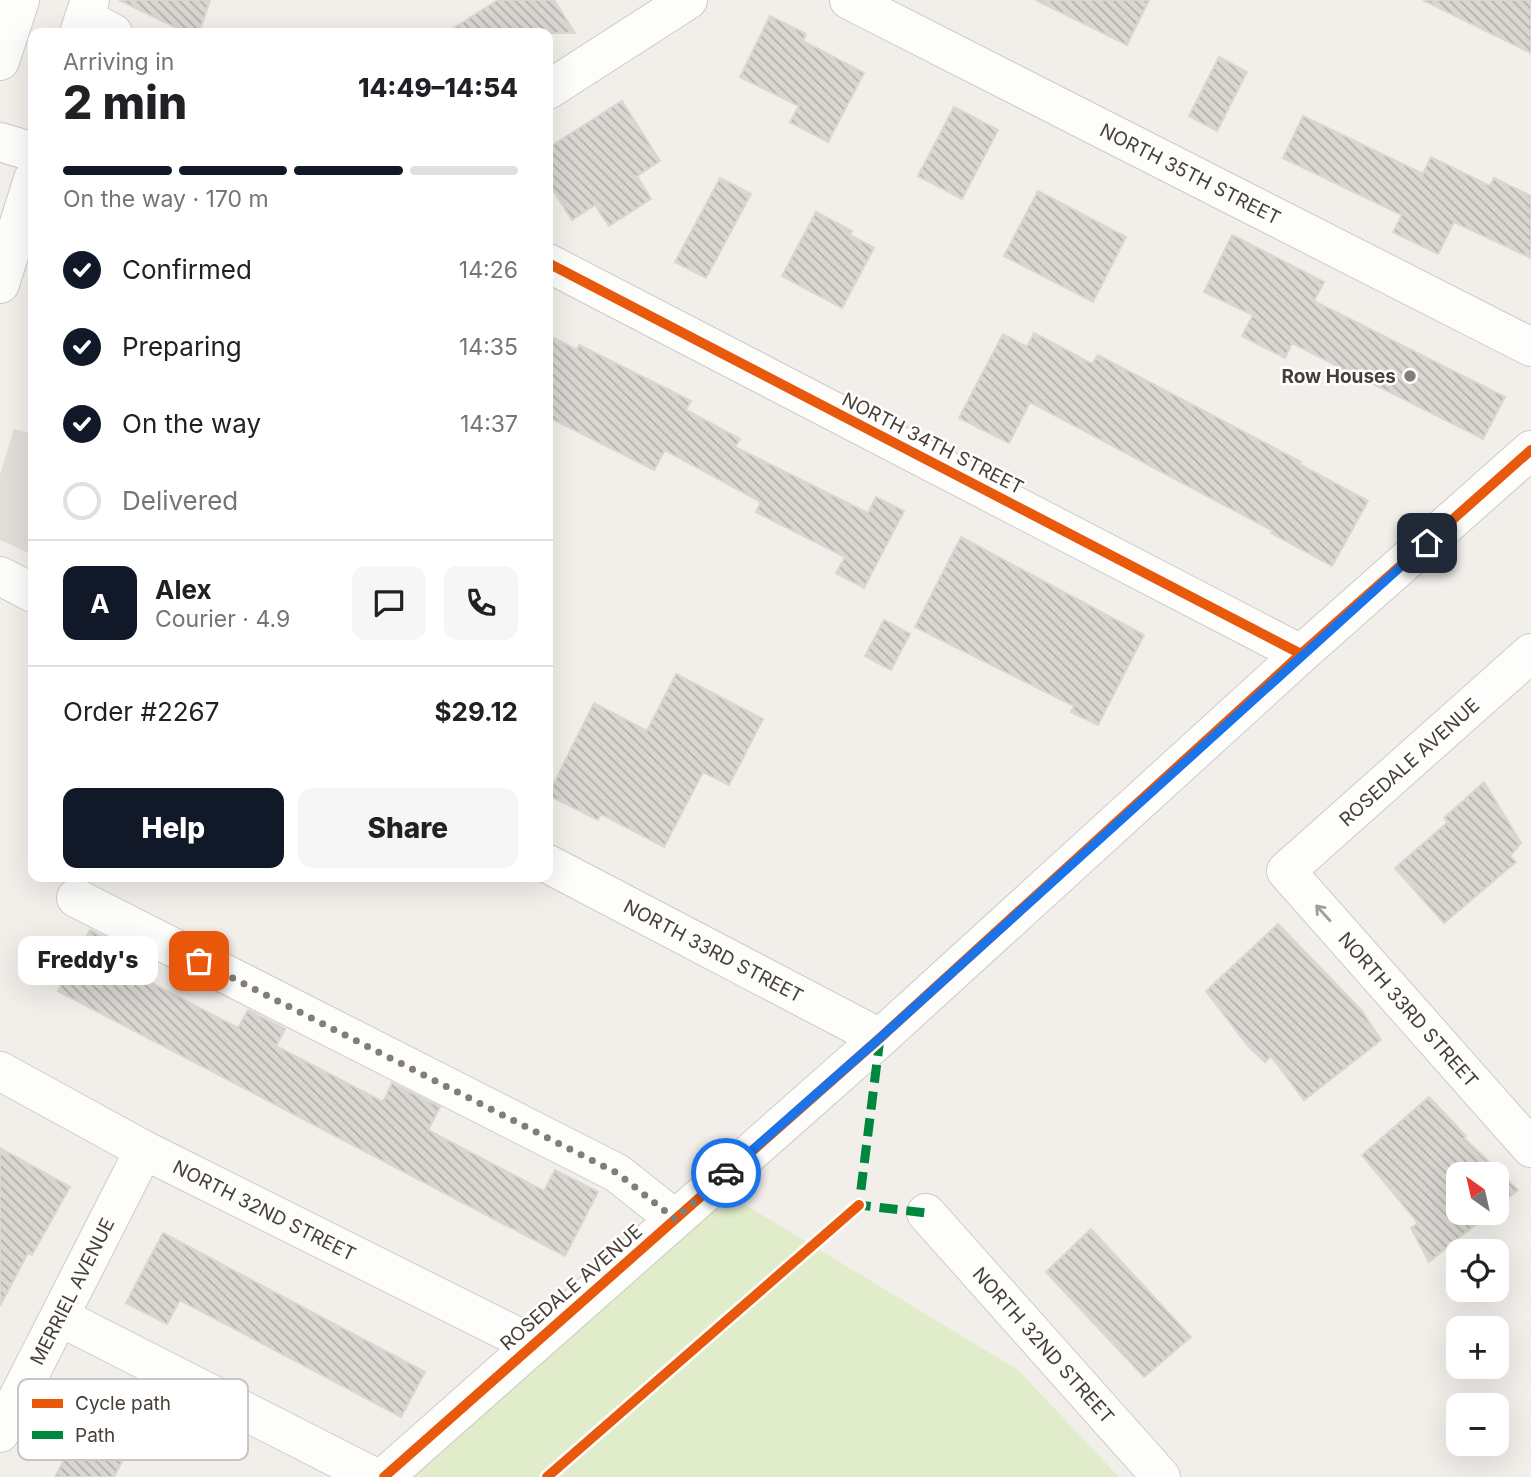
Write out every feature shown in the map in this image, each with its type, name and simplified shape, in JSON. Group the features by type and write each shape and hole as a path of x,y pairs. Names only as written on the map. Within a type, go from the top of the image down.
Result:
{"street":[{"path":"0,61 20,0"},
{"path":"553,87 688,0"},
{"name":"NORTH 35TH STREET","path":"849,0 1531,347"},
{"path":"0,142 28,150"},
{"path":"3,264 28,193"},
{"name":"NORTH 34TH STREET","path":"553,265 1301,654"},
{"name":"ROSEDALE AVENUE","path":"384,1477 880,1038 1301,654 1531,450"},
{"path":"0,576 28,590"},
{"name":"ROSEDALE AVENUE","path":"1286,871 1531,653"},
{"name":"NORTH 33RD STREET","path":"553,867 880,1038"},
{"name":"NORTH 33RD STREET","path":"1286,871 1531,1148"},
{"path":"76,898 617,1173 675,1219"},
{"name":"NORTH 32ND STREET","path":"0,1072 145,1150 532,1344"},
{"name":"MERRIEL AVENUE","path":"28,1379 145,1150"},
{"name":"NORTH 32ND STREET","path":"926,1213 1161,1477"},
{"path":"60,1317 182,1379"},
{"name":"MERRIEL AVENUE","path":"0,1433 18,1398"},
{"path":"248,1413 374,1477"}],"green space":[{"path":"729,1195 1018,1370 1119,1477 408,1477"}],"shaded area":[{"path":"14,429 28,433 28,553 0,540 0,475"}],"building":[{"path":"119,0 210,0 201,28 177,28"},
{"path":"498,0 554,0 575,33 553,33 553,28 454,28"},
{"path":"1036,0 1149,0 1127,45"},
{"path":"1423,0 1531,0 1531,53"},
{"path":"770,16 806,34 803,41 864,73 828,142 790,122 799,106 740,77"},
{"path":"1219,57 1247,72 1217,131 1189,116"},
{"path":"622,101 660,161 637,176 651,199 609,226 595,205 572,220 553,190 553,145"},
{"path":"954,107 998,130 962,199 918,176"},
{"path":"1303,116 1423,174 1431,157 1490,186 1494,178 1531,196 1531,258 1454,222 1438,254 1393,232 1402,215 1283,158"},
{"path":"720,178 751,194 706,278 675,262"},
{"path":"1038,191 1126,237 1093,302 1004,256"},
{"path":"816,212 852,231 850,235 874,248 842,308 782,276"},
{"path":"1232,235 1324,282 1314,301 1505,397 1483,439 1292,343 1285,358 1242,336 1253,315 1204,292"},
{"path":"1034,333 1092,364 1098,355 1301,462 1299,464 1368,501 1332,566 1271,533 1273,531 1030,402 1009,443 959,418 1003,334 1027,347"},
{"path":"553,338 577,350 579,345 691,401 686,410 740,439 735,447 868,513 876,497 904,511 864,588 836,573 845,557 756,512 761,502 665,450 654,470 553,420"},
{"path":"961,537 1144,635 1098,725 1071,712 1074,706 915,627"},
{"path":"884,620 910,634 891,670 865,656"},
{"path":"676,674 763,719 729,785 703,772 664,847 601,814 598,820 553,798 553,785 594,703 647,731"},
{"path":"1484,782 1521,843 1510,856 1516,862 1444,923 1395,868 1448,822 1444,818"},
{"path":"1278,924 1362,1011 1381,1040 1304,1100 1271,1056 1265,1062 1248,1046 1206,991"},
{"path":"90,930 130,950 121,967 238,1028 248,1010 285,1029 276,1046 383,1102 392,1083 440,1107 428,1130 544,1191 555,1170 598,1192 565,1256 58,991"},
{"path":"1429,1097 1489,1162 1446,1162 1446,1225 1475,1225 1458,1239 1446,1239 1446,1248 1429,1262 1411,1228 1418,1223 1362,1155"},
{"path":"0,1148 70,1187 32,1255 28,1253 0,1306"},
{"path":"1509,1181 1518,1190 1509,1197"},
{"path":"1091,1229 1191,1337 1144,1377 1046,1272"},
{"path":"163,1233 425,1372 401,1417 180,1300 167,1324 126,1303"},
{"path":"64,1460 123,1460 114,1477 55,1477"}],"marked path":[{"path":"880,1038 859,1205 926,1213"}],"cycle path":[{"path":"553,266 1301,654"},
{"path":"384,1477 880,1038 1301,654 1531,450"},
{"path":"547,1477 859,1205"}],"way so far":[{"path":"199,961 617,1173 675,1219 726,1173"}],"place":[{"name":"Row Houses","path":"1410,376"},
{"name":"Freddy's","path":"199,961"}],"route":[{"path":"726,1173 880,1038 1145,795 1427,543"}]}
